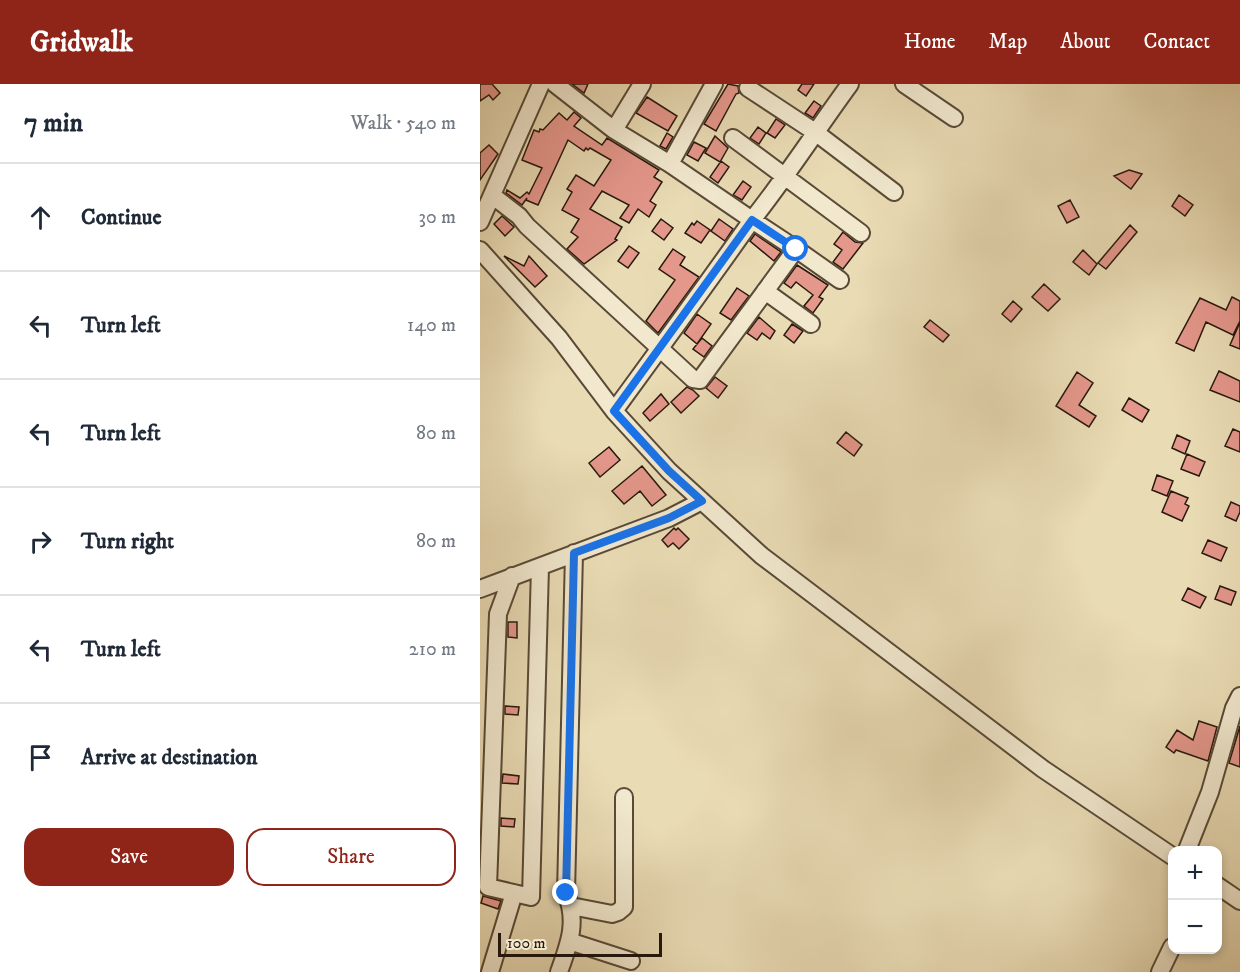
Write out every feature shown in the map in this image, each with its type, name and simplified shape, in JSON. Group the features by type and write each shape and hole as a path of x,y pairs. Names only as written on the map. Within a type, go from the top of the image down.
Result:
{"street":[{"path":"480,222 542,84"},
{"path":"555,84 614,130 670,164 840,280"},
{"path":"614,130 642,84"},
{"path":"670,164 714,84"},
{"path":"614,411 752,220 786,177 850,84"},
{"path":"904,84 954,118"},
{"path":"748,88 815,132 894,192"},
{"path":"732,138 861,233"},
{"path":"493,196 519,216 527,226 661,347 693,379 700,380 796,249"},
{"path":"480,250 559,338 614,411 669,471 762,556 1043,769 1168,853"},
{"path":"765,291 811,324"},
{"path":"480,589 669,518 702,501"},
{"path":"560,972 570,941 573,918 566,893 574,553"},
{"path":"512,576 498,614 485,859 488,887 531,897 540,567"},
{"path":"1189,846 1210,792 1234,708 1240,696"},
{"path":"571,906 612,914 624,907 624,797"},
{"path":"1222,889 1240,901"},
{"path":"495,971 514,893"},
{"path":"570,941 631,961"},
{"path":"1160,972 1169,954"}],"building":[{"path":"480,84 492,84 500,93 493,100 489,95 480,101"},
{"path":"572,84 588,84 584,93"},
{"path":"728,84 738,86 739,93 736,94 716,131 704,124"},
{"path":"802,84 814,84 806,96 798,90"},
{"path":"647,97 677,116 668,131 636,113"},
{"path":"814,101 821,106 813,118 805,113"},
{"path":"574,112 581,118 574,126 602,145 607,138 659,170 654,177 662,182 650,201 656,205 649,217 638,209 629,223 620,218 629,205 602,191 590,209 622,227 615,239 617,240 584,264 567,249 578,237 571,232 579,219 562,210 572,192 567,189 576,175 594,186 611,160 590,148 584,151 568,140 538,205 526,200 527,198 522,205 506,193 507,190 520,198 527,192 529,194 542,168 522,160 534,130 539,132 540,129 543,130 559,113 567,120"},
{"path":"776,119 785,125 775,138 767,133"},
{"path":"758,127 766,133 759,144 750,138"},
{"path":"667,133 673,137 666,149 660,146"},
{"path":"715,136 728,148 720,162 705,153"},
{"path":"694,142 706,148 698,161 687,155"},
{"path":"489,145 498,154 480,180 480,153"},
{"path":"721,161 729,167 718,183 710,177"},
{"path":"1129,170 1142,174 1131,189 1114,176"},
{"path":"743,181 751,187 742,200 733,195"},
{"path":"1179,195 1193,205 1185,216 1172,206"},
{"path":"1070,200 1079,217 1067,223 1058,206"},
{"path":"502,216 514,227 505,236 494,224"},
{"path":"661,219 673,228 664,240 652,231"},
{"path":"719,219 733,229 725,241 711,231"},
{"path":"697,221 710,230 701,243 685,233 692,223 694,225"},
{"path":"1130,225 1137,232 1106,269 1098,263"},
{"path":"843,232 855,242 863,243 843,269 833,262 842,250 834,244"},
{"path":"755,234 781,252 774,261 750,241"},
{"path":"629,246 639,253 628,268 618,261"},
{"path":"673,249 685,257 680,265 699,277 658,333 646,321 675,280 659,269"},
{"path":"1083,250 1097,264 1089,275 1073,262"},
{"path":"504,256 524,266 529,256 547,276 535,287"},
{"path":"797,265 828,285 819,297 823,299 813,313 804,306 813,295 796,282 791,288 784,283"},
{"path":"1044,284 1060,299 1048,311 1032,297"},
{"path":"737,288 749,296 731,320 720,313"},
{"path":"1232,297 1240,301 1240,321 1233,335 1206,322 1194,351 1176,343 1200,298 1226,310"},
{"path":"1013,301 1022,309 1011,322 1002,314"},
{"path":"697,314 711,324 697,344 684,333"},
{"path":"759,317 775,331 770,339 762,333 757,340 747,333"},
{"path":"930,320 949,335 943,342 924,327"},
{"path":"1240,322 1240,349 1230,345"},
{"path":"792,324 803,331 794,343 784,335"},
{"path":"702,338 712,346 704,357 693,349"},
{"path":"1219,371 1240,381 1240,402 1210,390"},
{"path":"1077,372 1093,383 1079,405 1096,416 1089,427 1056,406"},
{"path":"715,377 727,386 718,398 706,388"},
{"path":"687,387 699,396 681,413 671,402"},
{"path":"661,394 669,404 650,421 643,413"},
{"path":"1129,398 1149,410 1142,422 1122,410"},
{"path":"1233,429 1240,432 1240,452 1225,446"},
{"path":"846,432 862,445 854,456 837,443"},
{"path":"1177,435 1190,441 1185,454 1172,448"},
{"path":"609,447 620,460 600,477 589,463"},
{"path":"1187,454 1205,462 1199,476 1181,469"},
{"path":"642,466 666,495 652,506 640,491 624,504 612,491"},
{"path":"1157,475 1173,481 1167,496 1152,490"},
{"path":"1171,491 1188,498 1185,504 1189,506 1182,521 1162,512"},
{"path":"1231,502 1240,506 1236,521 1225,516"},
{"path":"674,528 676,530 678,528 689,539 679,549 673,543 668,547 662,540"},
{"path":"1208,540 1227,548 1221,561 1202,553"},
{"path":"1220,586 1236,592 1231,605 1215,599"},
{"path":"1188,588 1206,597 1200,608 1182,600"},
{"path":"508,622 517,622 517,638 508,637"},
{"path":"505,706 519,707 518,715 505,714"},
{"path":"1199,721 1217,727 1208,761 1176,750 1174,753 1166,747 1177,730 1193,740"},
{"path":"1240,726 1240,767 1229,763"},
{"path":"503,774 519,776 518,784 502,783"},
{"path":"501,818 515,819 514,827 501,826"},
{"path":"483,896 501,901 498,909 481,903"}],"route":[{"path":"566,893 574,553 669,518 702,501 669,471 614,411 752,220 796,249"}]}
